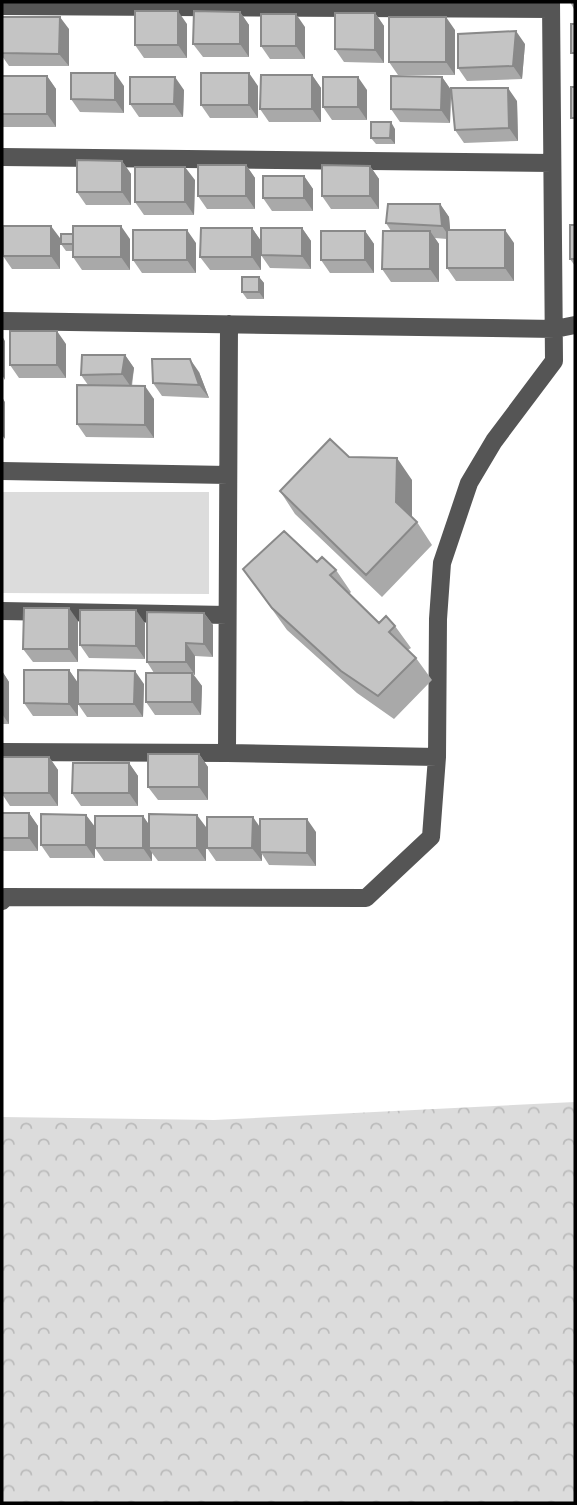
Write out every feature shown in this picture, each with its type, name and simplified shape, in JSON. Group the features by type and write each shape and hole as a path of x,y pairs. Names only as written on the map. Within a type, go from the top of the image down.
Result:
{"street":[{"path":"2,6 551,5 555,330 554,361 494,441 469,483 442,563 438,618 437,757 431,838 366,898 5,897 2,901"},
{"path":"2,157 552,163"},
{"path":"2,321 555,330 575,325"},
{"path":"227,753 229,324"},
{"path":"2,471 228,475"},
{"path":"2,611 227,615"},
{"path":"2,752 437,757"}],"green space":[{"path":"2,492 209,492 209,594 2,593"},
{"path":"575,1102 575,1503 2,1503 2,1117 214,1120"}],"building":[{"path":"135,11 178,11 178,45 135,45"},
{"path":"194,11 240,12 240,44 193,44"},
{"path":"335,13 375,13 375,50 335,49"},
{"path":"261,14 296,14 296,46 261,46"},
{"path":"2,17 60,17 59,54 2,53"},
{"path":"389,17 446,17 446,62 389,62"},
{"path":"571,24 575,24 575,53 571,53"},
{"path":"516,31 513,66 458,68 458,34"},
{"path":"71,73 115,73 115,100 71,99"},
{"path":"201,73 249,73 249,105 201,105"},
{"path":"261,75 312,75 312,109 260,109"},
{"path":"2,76 47,76 47,114 2,114"},
{"path":"391,76 442,77 441,110 391,109"},
{"path":"130,77 175,77 174,104 130,104"},
{"path":"323,77 358,77 358,107 323,107"},
{"path":"571,87 575,87 575,118 571,118"},
{"path":"451,88 508,88 509,128 455,130"},
{"path":"371,122 391,122 390,138 371,138"},
{"path":"77,160 122,161 122,192 77,192"},
{"path":"198,165 246,165 246,196 198,196"},
{"path":"322,165 370,166 370,196 322,196"},
{"path":"135,167 185,167 185,202 135,202"},
{"path":"263,176 304,176 304,198 263,198"},
{"path":"388,204 440,204 442,226 386,223"},
{"path":"570,225 575,225 575,259 570,259"},
{"path":"3,226 51,226 51,256 3,256"},
{"path":"73,226 121,226 121,257 73,257"},
{"path":"201,228 252,228 252,257 200,257"},
{"path":"261,228 302,228 302,256 261,255"},
{"path":"133,230 187,230 187,260 133,260"},
{"path":"447,230 505,230 505,268 447,268"},
{"path":"321,231 365,231 365,260 321,260"},
{"path":"383,231 430,231 430,269 382,269"},
{"path":"61,234 73,234 73,244 61,244"},
{"path":"242,277 259,277 259,292 242,292"},
{"path":"10,331 57,331 57,365 10,365"},
{"path":"82,355 125,355 122,374 81,375"},
{"path":"152,359 190,359 199,385 153,383"},
{"path":"77,385 145,386 145,425 77,424"},
{"path":"330,439 349,457 397,458 396,502 417,522 366,575 280,491"},
{"path":"284,531 317,562 322,557 336,570 330,575 379,623 386,616 395,626 389,632 416,658 378,696 341,671 272,608 243,569"},
{"path":"24,608 69,608 69,649 23,649"},
{"path":"80,610 136,610 136,646 80,645"},
{"path":"147,612 204,613 204,644 186,643 186,662 147,662"},
{"path":"24,670 69,670 69,704 24,703"},
{"path":"78,670 135,671 134,704 78,704"},
{"path":"146,673 192,673 192,702 146,702"},
{"path":"148,754 199,754 199,787 148,787"},
{"path":"2,757 49,757 49,793 2,793"},
{"path":"73,763 129,763 129,793 72,793"},
{"path":"2,813 29,813 29,838 2,838"},
{"path":"41,814 86,815 86,845 41,845"},
{"path":"149,814 197,815 197,848 149,848"},
{"path":"95,816 143,816 143,848 95,848"},
{"path":"207,817 253,817 252,848 207,848"},
{"path":"260,819 307,819 307,853 260,852"}]}
